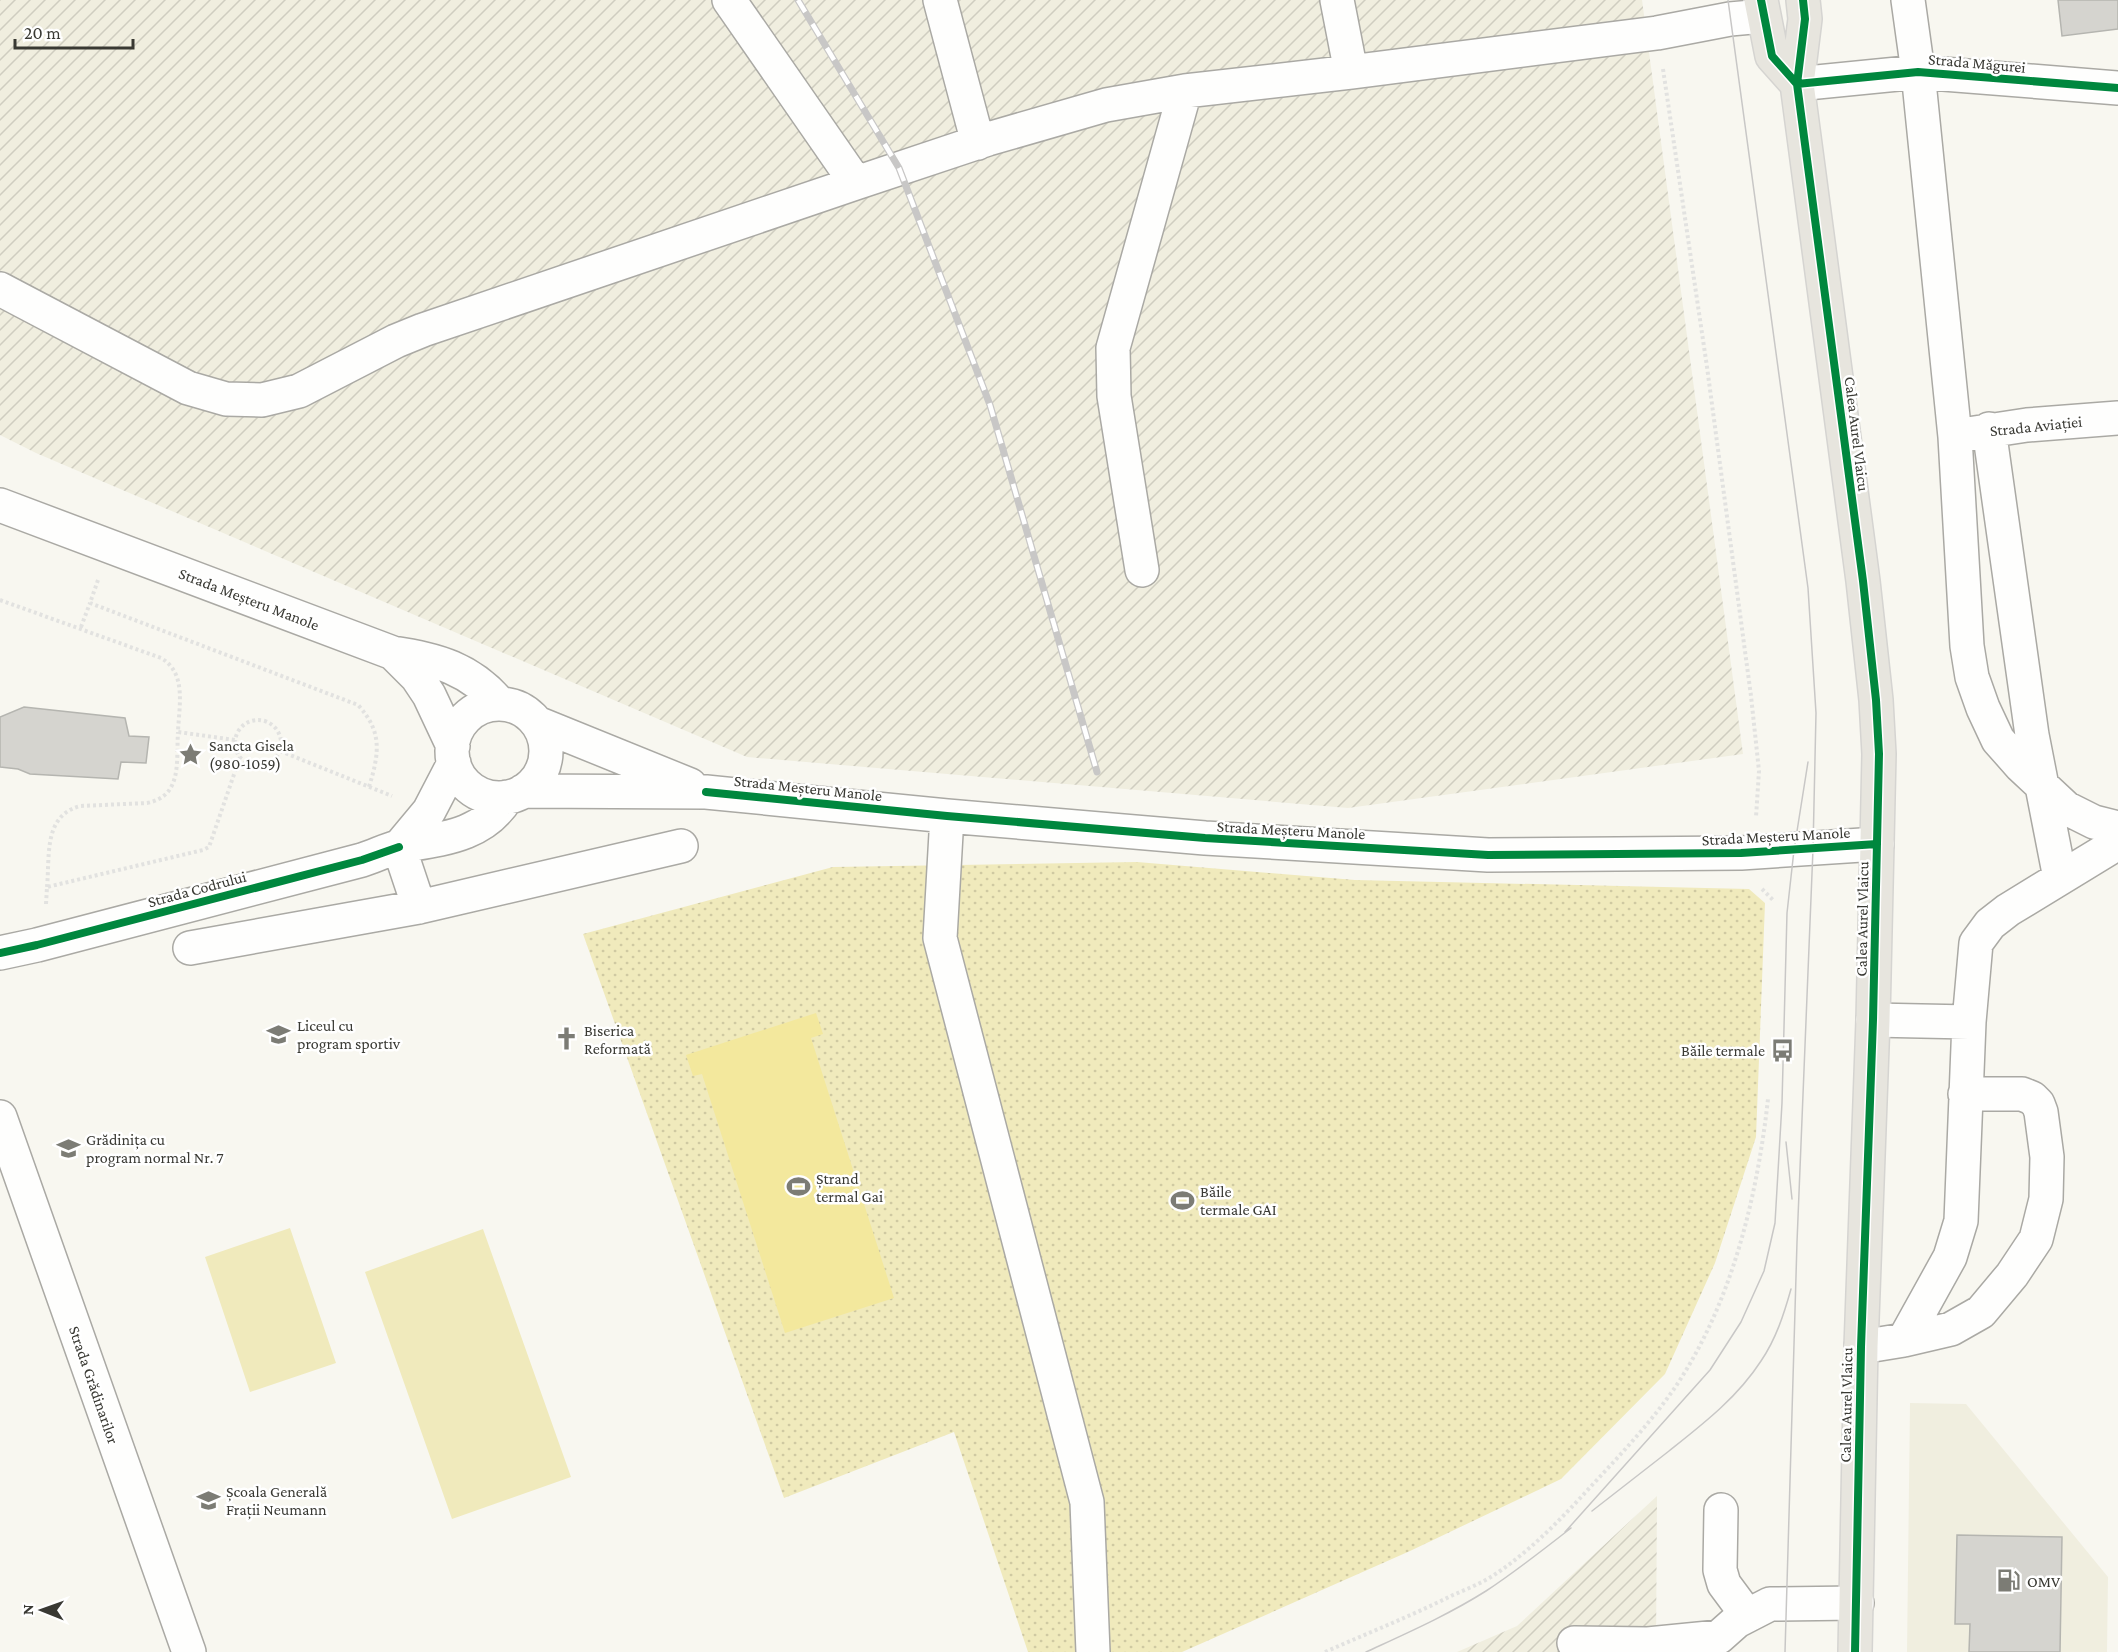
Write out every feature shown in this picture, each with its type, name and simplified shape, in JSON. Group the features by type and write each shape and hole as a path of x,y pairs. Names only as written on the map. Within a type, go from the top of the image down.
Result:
{"main road":[{"name":"Calea Aurel Vlaicu","path":"1803,0 1805,19 1797,84 1863,580 1876,700 1879,754 1873,1020 1861,1347 1855,1652"},
{"path":"1762,8 1772,56 1797,84"}],"street":[{"path":"729,0 856,183"},
{"path":"940,0 978,143"},
{"path":"1337,0 1351,72"},
{"path":"1908,0 1918,72 1954,436 1967,646 1972,677 1998,740 2021,766 2066,808 2094,822 2118,828"},
{"path":"0,289 188,388 226,399 262,400 299,391 396,341 423,330 856,183 978,143 1106,105 1185,91 1658,33 1730,19 1762,8"},
{"name":"Strada Măgurei","path":"1797,84 1918,72 2118,88"},
{"path":"1142,570 1114,396 1113,348 1185,91"},
{"name":"Strada Aviației","path":"1954,436 1989,429 2118,418"},
{"path":"1989,429 2032,735 2060,878"},
{"name":"Strada Meșteru Manole","path":"0,505 393,653 417,677 429,695 453,754"},
{"path":"393,653 426,657 451,667 476,681 500,704"},
{"path":"419,907 399,847 429,811 453,754 458,729 468,716 483,707 500,704 524,711 537,723 706,792"},
{"path":"515,794 536,780 544,764 545,739 537,723"},
{"path":"453,754 461,779 474,790 490,797 515,794 706,792"},
{"name":"Strada Meșteru Manole","path":"706,792 1205,838 1488,855 1755,852 1877,844"},
{"name":"Strada Codrului","path":"0,952 37,945 350,863 399,847 425,844 488,821 515,794"},
{"path":"947,816 940,938 1086,1502 1093,1652"},
{"path":"1904,1340 1950,1257 1961,1221 1965,1094 1976,943 1990,924 2008,910 2118,843"},
{"path":"190,948 419,907 681,846"},
{"path":"1873,1020 1969,1022"},
{"path":"1861,1347 1951,1329 1981,1312 2012,1275 2036,1239 2046,1200 2047,1157 2038,1104 2032,1098 2022,1094 1965,1094"},
{"name":"Strada Grădinarilor","path":"0,1117 189,1652"},
{"path":"1721,1510 1720,1570 1724,1584 1746,1615"},
{"path":"1574,1643 1648,1648 1719,1645 1737,1621 1770,1604 1857,1603"}],"path":[{"path":"1658,33 1707,367 1751,696 1759,771 1755,852 1758,884 1773,900"},
{"path":"81,627 111,547"},
{"path":"0,600 81,627 161,658 168,663 178,678 178,732 173,785 158,801 80,806 61,814 52,833 45,916 37,945"},
{"path":"90,603 358,705 370,718 376,733 376,765 369,787"},
{"path":"264,721 278,730 281,740 280,751 274,760 259,766 249,764 240,758 236,749 235,740 239,729 248,722 264,721"},
{"path":"178,732 235,740"},
{"path":"280,751 429,811"},
{"path":"47,887 208,847 240,758"},
{"path":"1325,1652 1430,1607 1494,1575 1532,1545 1565,1514 1632,1442 1676,1386 1710,1325 1734,1264 1751,1201 1762,1153 1768,1099"}],"shaded area":[{"path":"0,0 1642,0 1743,754 1348,808 747,757 36,453 0,435"},
{"name":"Ștrand termal Gai","path":"1137,862 1355,880 1749,889 1765,903 1756,1137 1715,1263 1665,1374 1561,1479 1410,1551 1182,1652 1028,1652 954,1432 784,1498 583,934 833,867"},
{"name":"Ștrand termal Gai","path":"816,1013 823,1034 811,1038 894,1298 785,1333 702,1074 693,1076 686,1055"},
{"path":"290,1228 336,1363 250,1392 205,1257"},
{"path":"483,1229 571,1477 452,1519 365,1272"},
{"path":"1910,1403 1966,1404 2108,1577 2107,1652 1907,1652"},
{"path":"1657,1496 1656,1652 1457,1652 1517,1626"}],"building":[{"path":"2058,0 2118,0 2118,29 2062,36"},
{"path":"24,707 125,718 129,736 149,737 146,763 121,762 118,779 30,774 18,769 0,767 0,717"},
{"name":"OMV","path":"1957,1535 2062,1537 2060,1652 1969,1652 1970,1624 1955,1624"}],"tram line":[{"path":"1728,0 1808,588 1816,713 1785,1652"},
{"path":"1565,1532 1710,1370 1741,1322 1764,1271 1775,1223 1782,1103 1787,913 1808,762"},
{"path":"1786,1142 1792,1199"},
{"path":"1592,1511 1694,1431 1741,1387 1771,1344 1791,1289"},
{"path":"1366,1652 1472,1600 1571,1528"}],"railway":[{"path":"798,0 899,168 990,405 1097,772"}],"cycle path":[{"path":"1761,0 1772,56 1797,84"},
{"path":"1803,0 1805,19 1797,84 1863,581 1876,700 1879,754 1873,1020 1861,1347 1855,1652"},
{"path":"1797,84 1918,72 2118,88"},
{"path":"706,792 1205,838 1488,855 1741,853 1877,844"},
{"path":"0,953 362,860 399,847"}],"place":[{"name":"Sancta Gisela (980-1059)","path":"191,754"},
{"name":"Liceul cu program sportiv","path":"279,1034"},
{"name":"Biserica Reformată","path":"566,1039"},
{"name":"Băile termale","path":"1783,1050"},
{"name":"Grădinița cu program normal Nr. 7","path":"68,1148"},
{"name":"Ștrand termal Gai","path":"798,1187"},
{"name":"Băile termale GAI","path":"1182,1200"},
{"name":"Școala Generală Frații Neumann","path":"208,1500"},
{"name":"OMV","path":"2009,1581"}]}
